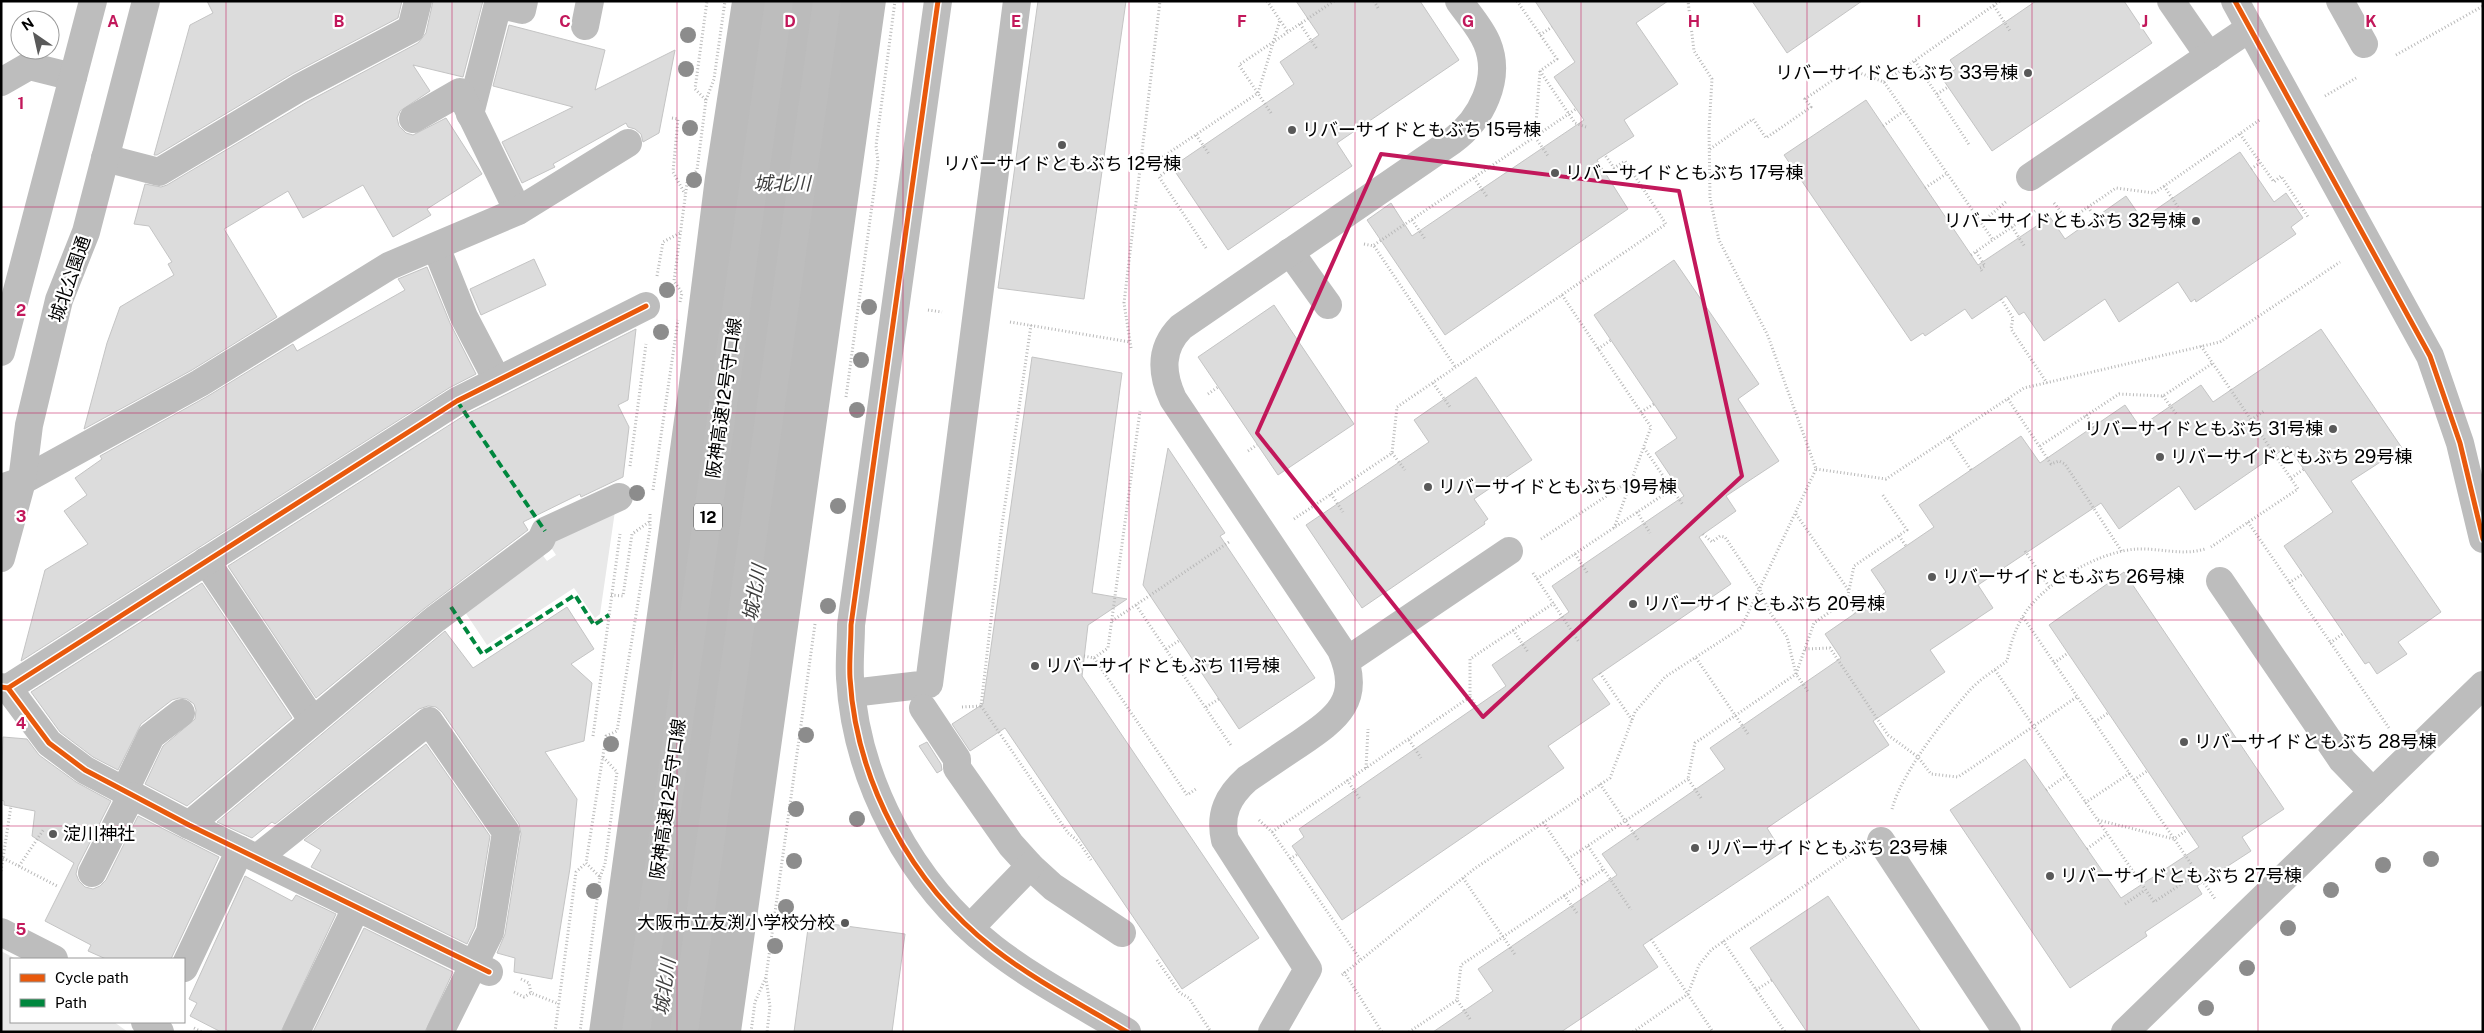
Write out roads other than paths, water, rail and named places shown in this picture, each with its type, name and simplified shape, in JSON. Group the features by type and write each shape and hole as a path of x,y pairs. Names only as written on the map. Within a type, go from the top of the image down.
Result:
{"main road":[{"path":"1,352 93,1"},
{"name":"城北公園通","path":"1,558 11,485 29,425 59,300 86,232 146,1"},
{"path":"105,158 159,172 299,88 411,29 418,1"},
{"path":"470,114 498,4 522,10 524,1"},
{"name":"阪神高速12号守口線","path":"636,1032 779,1"},
{"path":"684,1032 827,1"},
{"path":"938,1 851,625 852,692 862,747 882,805 893,827 923,876 970,928 993,948 1028,972 1127,1032"},
{"path":"852,692 929,684 1018,1"},
{"path":"1272,1032 1308,969 1225,840 1222,826 1224,812 1237,788 1337,716 1348,691 1346,661 1341,650 1173,399 1167,386 1164,362 1172,336 1182,327 1466,132 1476,119 1490,80 1492,59 1486,41 1459,1"},
{"path":"2171,1 2209,56"},
{"path":"2235,1 2430,356 2460,443 2483,539"},
{"path":"2340,1 2364,44"},
{"path":"2030,177 2250,28"},
{"path":"1,82 29,66 73,77"},
{"path":"413,119 460,92 518,211"},
{"path":"11,485 200,383 388,266 518,211 628,143"},
{"path":"436,247 464,317 497,380"},
{"path":"1290,252 1328,306"},
{"path":"481,968 188,825 85,770 49,743 4,687 457,401 646,306"},
{"path":"188,825 434,620 541,540 545,531 624,486"},
{"path":"1346,661 1519,558"},
{"path":"206,561 313,721"},
{"path":"2220,581 2342,760 2373,792"},
{"path":"2125,1032 2483,685"},
{"path":"923,708 956,760 957,768 1011,845 1053,887 1122,933"},
{"path":"92,873 128,794 151,736 181,713"},
{"path":"185,966 249,854 429,721 506,832 490,932 481,968 440,1032"},
{"path":"1881,841 2007,1032"},
{"path":"970,928 1030,866"},
{"path":"296,1032 356,908"},
{"path":"1,932 52,958"}],"water":[{"name":"城北川","path":"732,1 886,1 741,1032 589,1032 678,391 705,177"}],"place":[{"name":"リバーサイドともぶち 33号棟","path":"2028,73"},
{"name":"リバーサイドともぶち 15号棟","path":"1292,130"},
{"name":"リバーサイドともぶち 12号棟","path":"1062,145"},
{"name":"リバーサイドともぶち 17号棟","path":"1555,173"},
{"name":"リバーサイドともぶち 32号棟","path":"2196,221"},
{"name":"リバーサイドともぶち 31号棟","path":"2333,429"},
{"name":"リバーサイドともぶち 29号棟","path":"2160,457"},
{"name":"リバーサイドともぶち 19号棟","path":"1428,487"},
{"name":"リバーサイドともぶち 26号棟","path":"1932,577"},
{"name":"リバーサイドともぶち 20号棟","path":"1633,604"},
{"name":"リバーサイドともぶち 11号棟","path":"1035,666"},
{"name":"リバーサイドともぶち 28号棟","path":"2184,742"},
{"name":"淀川神社","path":"53,834"},
{"name":"リバーサイドともぶち 23号棟","path":"1695,848"},
{"name":"リバーサイドともぶち 27号棟","path":"2050,876"},
{"name":"大阪市立友渕小学校分校","path":"845,923"}]}
